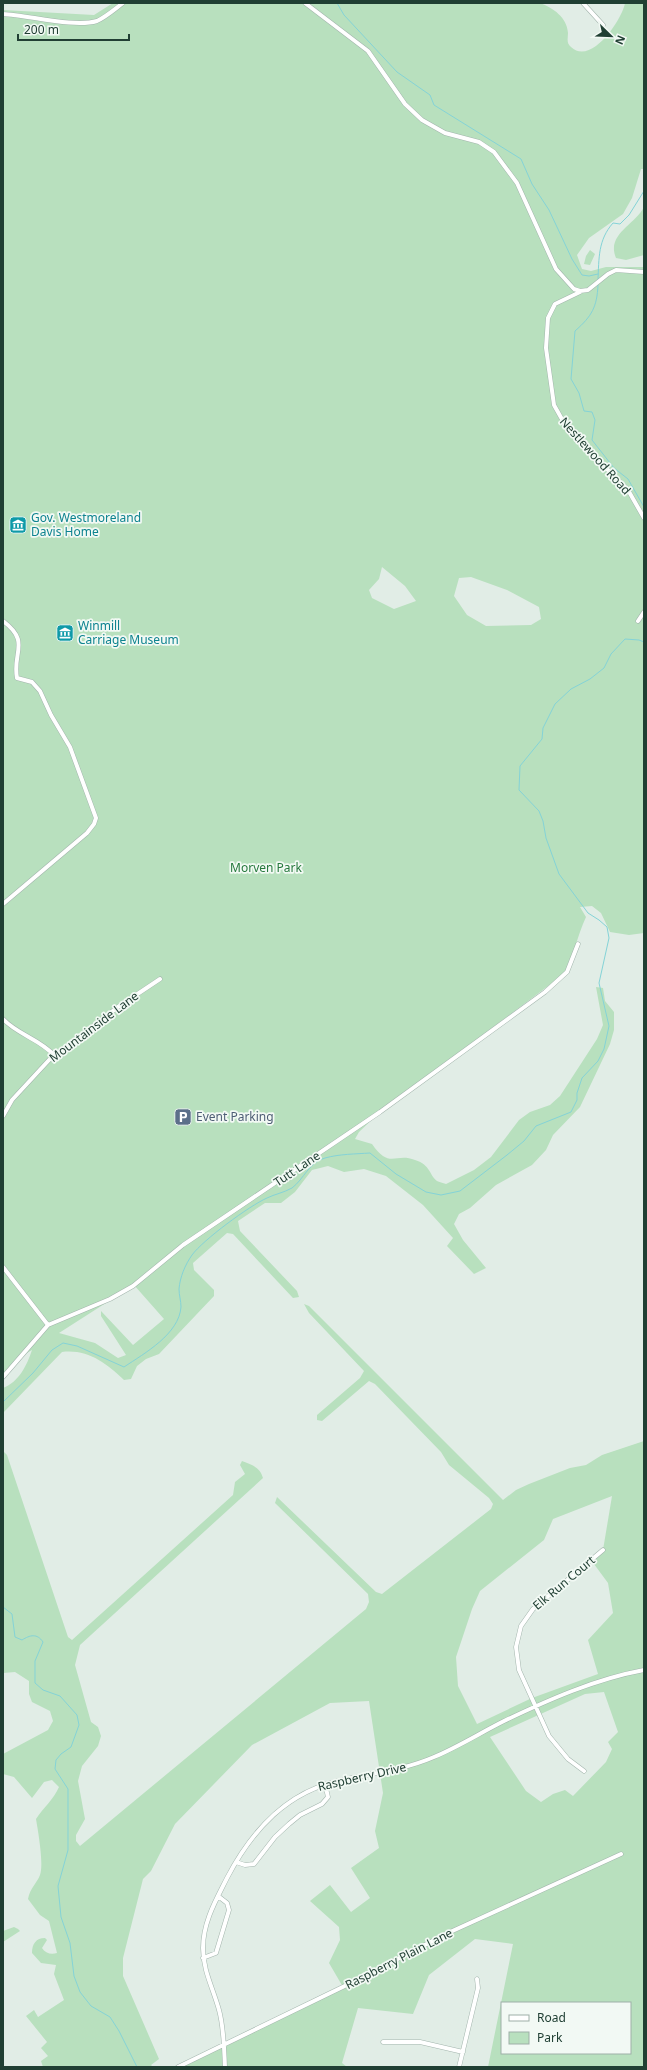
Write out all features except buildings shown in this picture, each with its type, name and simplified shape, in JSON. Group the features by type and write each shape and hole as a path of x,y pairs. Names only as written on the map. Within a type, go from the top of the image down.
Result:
{"street":[{"path":"3,14 66,22 91,22 101,18 123,3"},
{"path":"305,3 368,51 405,104 422,120 445,133 479,142 494,152 517,183 556,269 574,289 580,292"},
{"path":"583,3 603,25"},
{"name":"Nestlewood Road","path":"644,272 616,270 600,279 588,290 580,292 555,304 548,318 546,348 554,406 568,430 628,490 644,518"},
{"path":"638,621 644,612"},
{"path":"3,621 11,628 20,642 16,671 17,678 32,682 40,691 51,715 70,747 96,818 88,833 3,904"},
{"name":"Tutt Lane","path":"3,1376 48,1325 110,1299 133,1286 183,1245 306,1163 558,983 568,972 578,944"},
{"name":"Mountainside Lane","path":"3,1116 12,1100 55,1056 118,1007 160,979"},
{"path":"3,1019 14,1028 40,1042 55,1056"},
{"path":"3,1267 48,1325"},
{"name":"Elk Run Court","path":"584,1771 568,1759 555,1744 535,1706 517,1663 516,1647 521,1626 528,1614 537,1604 603,1550"},
{"name":"Raspberry Drive","path":"225,2067 221,2018 206,1976 203,1958 205,1929 218,1896 236,1862 252,1836 272,1816 294,1799 325,1784 392,1771 419,1763 535,1706 595,1683 644,1670"},
{"path":"236,1862 245,1865 254,1864 275,1837 288,1824 300,1815 325,1801 328,1796 325,1784"},
{"name":"Raspberry Plain Lane","path":"178,2067 382,1968 448,1933 621,1854"},
{"path":"203,1958 216,1953 228,1910 227,1903 218,1896"},
{"path":"459,2067 478,1988 477,1979"},
{"path":"384,2042 420,2042 463,2052"}],"green space":[{"name":"Morven Park","path":"113,3 540,3 554,10 565,22 568,33 568,44 579,51 587,51 596,46 612,29 623,11 625,3 644,3 644,169 641,169 632,198 623,214 589,238 577,255 582,269 591,271 606,267 644,267 644,933 629,935 610,932 601,913 592,906 580,907 586,917 564,974 380,1112 359,1132 355,1139 372,1144 378,1152 388,1158 408,1158 420,1162 427,1167 434,1179 446,1184 474,1170 491,1157 519,1120 530,1112 550,1105 560,1096 597,1039 603,1025 596,987 603,988 605,1001 614,1012 614,1030 610,1044 580,1107 553,1135 546,1150 532,1165 496,1185 470,1208 459,1214 454,1224 463,1240 486,1268 474,1274 447,1246 453,1238 423,1205 386,1176 364,1169 344,1172 328,1166 312,1170 295,1192 281,1203 265,1203 238,1221 240,1231 297,1291 299,1297 293,1298 233,1234 227,1233 193,1263 194,1270 214,1290 214,1296 159,1354 146,1359 137,1366 131,1379 124,1380 96,1358 80,1353 62,1352 3,1413 3,1388 14,1382 22,1372 32,1350 20,1357 3,1374 3,10 94,15","holes":["382,567 405,586 416,601 394,609 372,598 369,590 379,579","471,577 507,590 539,607 541,619 531,625 486,626 467,615 454,596 459,578","134,1285 164,1319 133,1345 101,1311 101,1316 126,1355 118,1358 95,1343 59,1333"]},
{"path":"644,207 644,255 626,260 616,258 614,250 615,242 618,236"},
{"path":"590,250 595,254 590,265 584,264 586,256"},
{"path":"304,1304 309,1306 503,1500 516,1490 529,1484 570,1468 586,1465 602,1455 644,1441 644,2067 488,2067 501,2003 501,2054 631,2054 631,2002 501,2002 513,1944 475,1939 429,1975 413,2014 358,2008 342,2063 347,2067 178,2067 343,1987 329,1963 340,1940 339,1927 310,1901 330,1885 351,1912 370,1898 351,1868 379,1848 375,1831 383,1793 369,1701 330,1703 252,1745 175,1824 151,1871 143,1879 123,1958 123,1976 159,2059 151,2065 153,2067 43,2067 41,2061 48,2056 41,2048 47,2042 26,2016 34,2010 38,2017 64,2000 54,1974 56,1965 41,1963 32,1953 35,1942 39,1939 45,1938 47,1940 42,1948 43,1950 50,1954 57,1953 49,1921 40,1915 28,1899 41,1870 40,1847 36,1819 59,1787 52,1780 44,1782 32,1798 14,1777 3,1774 3,1754 48,1730 53,1721 50,1711 32,1702 29,1694 29,1681 15,1672 3,1673 3,1451 7,1455 68,1637 72,1640 233,1495 235,1482 245,1474 240,1465 242,1461 258,1469 263,1478 80,1645 75,1665 91,1722 98,1727 101,1736 98,1746 82,1766 78,1781 85,1819 76,1835 76,1841 80,1846 366,1609 369,1602 368,1594 275,1503 277,1497 376,1592 382,1594 491,1509 493,1504 489,1498 449,1465 441,1452 375,1384 369,1381 322,1421 317,1420 317,1415 360,1378 364,1371 309,1313","holes":["612,1496 603,1550 591,1560 608,1583 613,1613 588,1640 598,1674 532,1698 477,1724 458,1686 456,1657 472,1609 480,1591 544,1540 553,1519","604,1692 618,1732 608,1742 612,1749 606,1762 573,1796 565,1790 553,1794 541,1802 526,1791 490,1737 585,1694"]},
{"path":"14,1927 20,1931 3,1942 3,1931"}],"waterway":[{"path":"337,3 344,15 397,72 430,95 434,105 521,159 532,184 549,210 572,259 582,275 589,276 598,274"},
{"path":"598,280 600,250 604,236 613,223 620,224 629,215 644,191"},
{"path":"598,285 595,305 586,321 575,331 571,379 579,393 584,411 592,412 595,420 592,440 614,468 628,479 644,507"},
{"path":"3,1402 33,1373 52,1350 63,1343 77,1346 124,1367 151,1349 168,1334 179,1317 181,1307 179,1289 180,1280 192,1255 216,1232 249,1208 267,1198 292,1188 319,1160 348,1154 370,1153 396,1174 426,1192 441,1195 460,1191 524,1141 536,1126 571,1112 577,1100 577,1093 582,1078 598,1061 604,1049 609,1026 599,983 609,938 607,927 588,913 559,874 546,838 543,821 539,811 519,790 520,766 542,739 543,728 555,704 571,689 590,679 604,668 611,654 625,639 644,642"},
{"path":"3,1607 12,1614 15,1637 22,1640 31,1636 36,1636 43,1642 35,1661 35,1683 43,1690 60,1696 77,1715 79,1725 71,1747 61,1754 56,1760 55,1769 68,1789 68,1850 58,1886 61,1917 70,1943 74,1976 80,1992 91,2006 110,2017 119,2031 137,2067"}],"place":[{"name":"Gov. Westmoreland Davis Home","path":"18,525"},
{"name":"Winmill Carriage Museum","path":"65,633"},
{"name":"Event Parking","path":"183,1117"}]}
